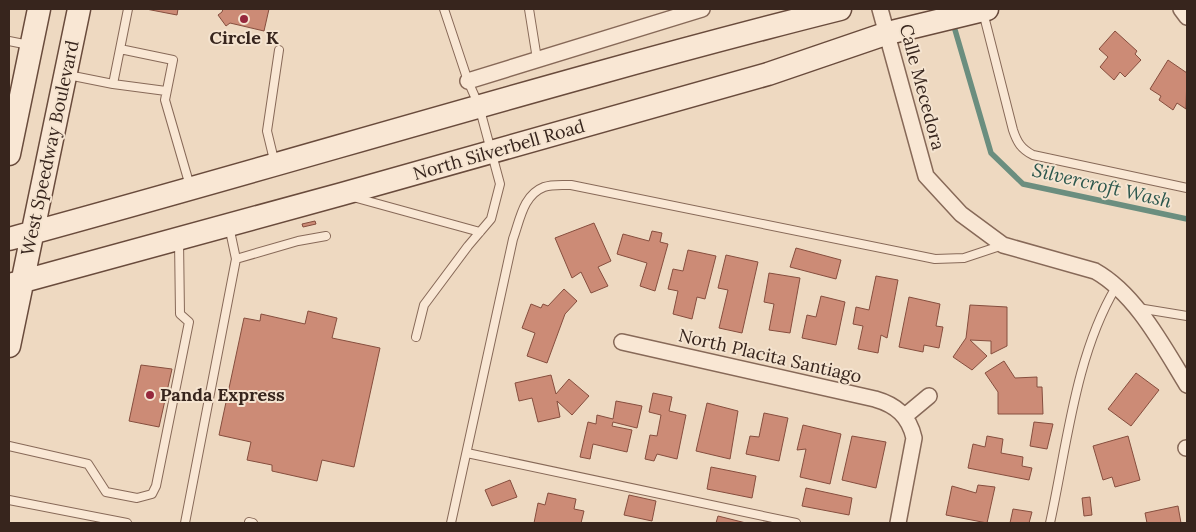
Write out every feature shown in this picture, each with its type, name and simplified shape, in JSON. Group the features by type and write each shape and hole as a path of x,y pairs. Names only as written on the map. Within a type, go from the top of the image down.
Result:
{"main road":[{"path":"9,154 39,9"},
{"name":"West Speedway Boulevard","path":"9,346 15,283 34,232 79,9"},
{"path":"9,239 479,106 840,9"},
{"name":"North Silverbell Road","path":"15,283 492,152 768,74 888,33 982,10"}],"street":[{"path":"468,81 702,9"},
{"name":"Calle Mecedora","path":"880,9 926,176 961,214 1003,245"},
{"path":"1181,9 1187,17"},
{"path":"1003,245 1095,271 1108,278 1136,308 1152,329 1187,385"},
{"name":"North Placita Santiago","path":"622,342 875,399 896,407 905,416"},
{"path":"898,523 914,438 912,429 905,416 929,396"}],"lane":[{"path":"113,84 128,9"},
{"path":"416,337 424,305 491,219 500,184 479,106 468,81 444,9"},
{"path":"529,9 537,60"},
{"path":"982,10 1013,130 1017,142 1024,150 1032,155 1187,188"},
{"path":"9,40 31,45"},
{"path":"120,49 173,60 165,100 191,188"},
{"path":"275,164 267,131 279,50"},
{"path":"65,74 113,84 166,91"},
{"path":"451,523 514,239 526,202 534,192 546,186 571,184 935,258 964,258 1003,245"},
{"path":"342,194 480,232"},
{"path":"185,523 236,260 229,224"},
{"path":"236,260 298,241 326,236"},
{"path":"9,446 88,464 106,492 137,498 152,494 156,486 189,322 180,314 180,238"},
{"path":"1050,523 1078,385 1104,308 1116,287"},
{"path":"1136,308 1187,316"},
{"path":"467,452 796,523"},
{"path":"9,500 127,523"}],"building":[{"name":"Circle K","path":"146,9 178,9 177,15"},
{"name":"Circle K","path":"223,9 269,9 264,31 230,23 226,26 218,15"},
{"path":"1115,31 1137,51 1135,54 1141,60 1125,77 1120,72 1114,80 1100,67 1108,57 1099,49"},
{"path":"1168,60 1187,73 1186,109 1177,103 1173,110 1159,100 1161,96 1150,89"},
{"path":"315,221 316,224 303,227 302,224"},
{"path":"594,223 611,261 598,267 608,286 591,293 581,272 572,278 555,238"},
{"path":"652,231 662,233 660,242 668,244 655,291 640,286 647,263 617,254 623,234 649,241"},
{"path":"796,248 841,260 836,279 790,267"},
{"path":"688,250 716,256 705,299 697,297 692,319 673,314 678,291 668,289 673,269 683,271"},
{"path":"726,255 758,262 742,333 719,328 728,290 718,288"},
{"path":"769,273 800,278 790,333 769,330 774,304 764,302"},
{"path":"876,276 898,280 887,338 881,335 878,353 858,349 863,326 853,324 856,307 869,310"},
{"path":"564,289 577,301 565,314 547,363 527,356 535,333 522,328 531,304 541,308 543,304 548,306"},
{"path":"821,296 845,302 836,345 802,338 807,315 816,317"},
{"path":"909,297 940,304 936,326 943,327 939,348 924,345 923,352 899,347"},
{"path":"970,305 1007,307 1007,346 991,354 991,341 970,340 987,356 972,370 953,357 966,338"},
{"path":"308,311 337,318 332,338 380,348 354,467 322,460 317,481 272,471 272,465 247,460 251,442 219,435 244,318 260,321 261,314 305,324"},
{"path":"1004,361 1015,378 1037,377 1037,387 1042,387 1043,414 998,414 998,392 985,373"},
{"name":"Panda Express","path":"141,365 172,369 159,427 129,421"},
{"path":"1136,373 1159,390 1131,426 1108,409"},
{"path":"551,375 556,394 569,379 589,396 572,415 557,401 560,417 538,422 532,398 519,401 515,383"},
{"path":"653,393 672,397 669,411 686,415 677,459 657,454 654,461 645,459 650,435 657,436 661,415 649,412"},
{"path":"616,401 642,406 637,428 613,422 612,426 632,430 627,452 593,444 590,459 580,457 588,422 596,424 597,415 613,419"},
{"path":"707,403 738,411 730,459 696,451"},
{"path":"764,413 788,418 779,461 746,454 750,436 759,437"},
{"path":"1034,422 1053,424 1047,449 1030,446"},
{"path":"803,425 841,434 830,484 800,477 806,449 797,450"},
{"path":"852,436 886,442 876,488 842,480"},
{"path":"987,436 1003,439 1001,453 1023,457 1022,466 1032,468 1029,480 968,468 973,444 985,447"},
{"path":"1128,436 1140,480 1115,487 1112,477 1103,480 1093,446"},
{"path":"711,467 756,476 752,498 707,489"},
{"path":"510,480 517,497 492,506 485,490"},
{"path":"978,485 995,487 987,523 946,515 952,486 976,493"},
{"path":"806,488 852,498 849,515 802,506"},
{"path":"548,493 576,499 574,509 584,511 581,523 534,523 538,503 545,505"},
{"path":"629,495 656,501 652,521 624,515"},
{"path":"1090,497 1092,515 1084,516 1082,498"},
{"path":"1178,506 1181,523 1147,523 1145,513"},
{"path":"1013,509 1032,512 1029,523 1010,523"},
{"path":"718,516 746,523 716,523"}],"waterway":[{"name":"Silvercroft Wash","path":"953,23 991,153 1023,184 1187,219"}],"place":[{"name":"Circle K","path":"244,19"},
{"name":"Panda Express","path":"150,395"}]}
